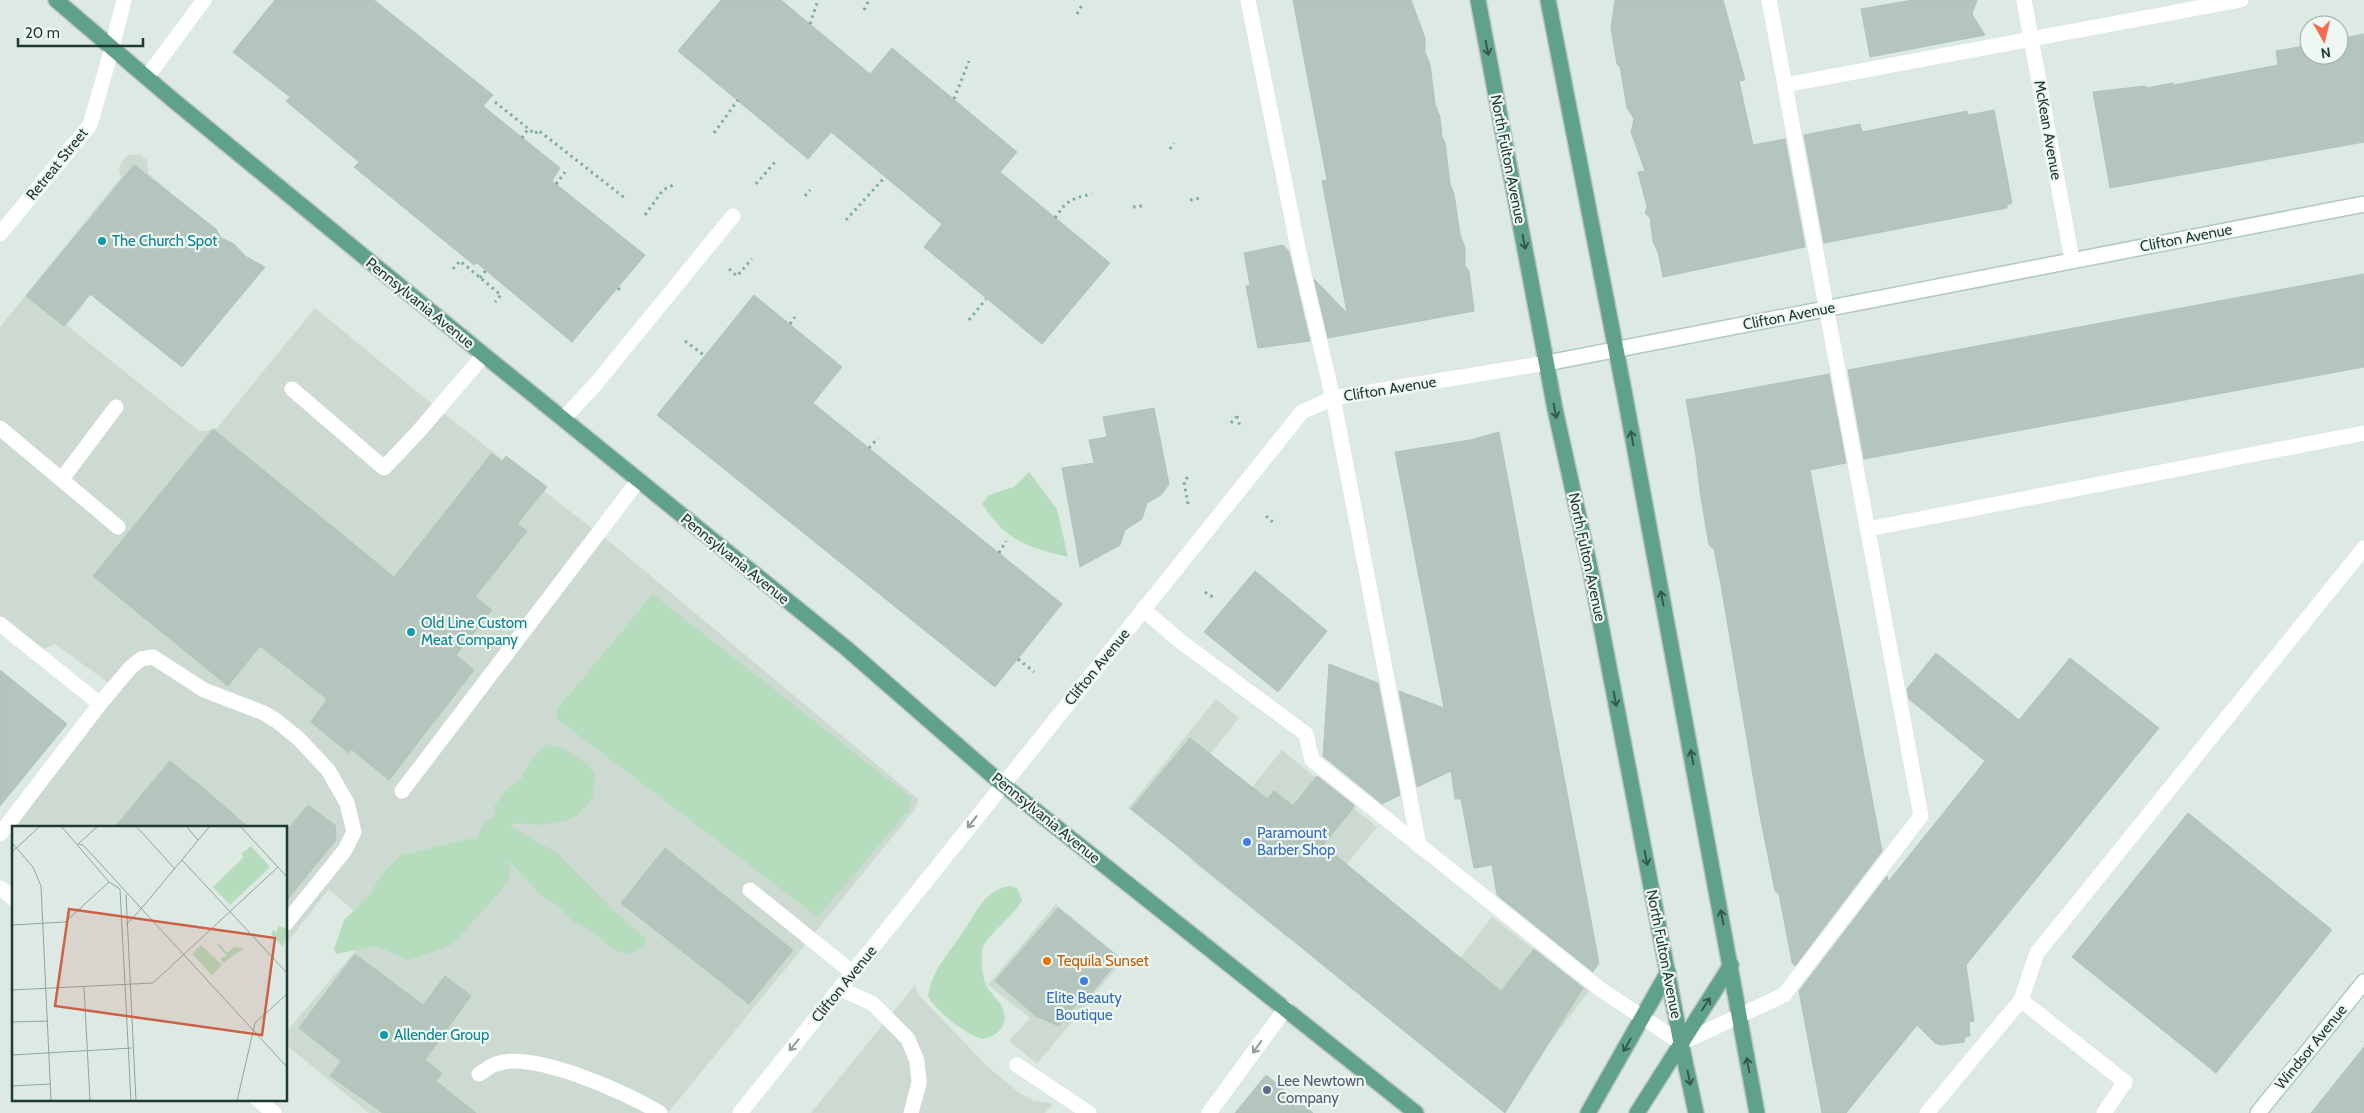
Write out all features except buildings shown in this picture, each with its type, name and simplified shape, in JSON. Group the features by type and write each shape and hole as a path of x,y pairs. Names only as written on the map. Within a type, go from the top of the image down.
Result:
{"main road":[{"name":"Pennsylvania Avenue","path":"56,0 484,355 846,648 1002,784 1416,1113"},
{"name":"North Fulton Avenue","path":"1478,0 1555,409 1590,568 1696,1113"},
{"path":"1548,0 1616,350 1757,1113"},
{"path":"1637,1113 1731,965"},
{"path":"1588,1113 1668,972"}],"street":[{"name":"Retreat Street","path":"0,234 90,125 124,0"},
{"path":"147,77 204,0"},
{"path":"1248,0 1300,258 1333,398 1419,846"},
{"path":"1143,609 1180,641 1306,734 1312,760 1592,983 1681,1043 1784,995 1922,816 1769,0"},
{"name":"McKean Avenue","path":"2024,0 2072,260"},
{"path":"1785,85 2240,0"},
{"name":"Clifton Avenue","path":"740,1113 1302,412 1333,398 1547,363 2364,204"},
{"path":"563,419 594,386 733,216"},
{"path":"292,389 384,468 418,432 484,355"},
{"path":"62,479 116,406"},
{"path":"0,428 118,527"},
{"path":"1868,529 2364,433"},
{"path":"402,790 638,481"},
{"path":"1927,1113 2021,1000 2037,953 2364,548"},
{"path":"0,624 100,704"},
{"path":"0,834 130,668 141,658 153,657 204,690 264,713 299,738 328,770 348,803 354,832 345,850 288,920"},
{"path":"0,888 12,898"},
{"path":"750,890 853,973"},
{"name":"Windsor Avenue","path":"2258,1113 2364,982"},
{"path":"840,989 872,1003 908,1040 917,1061 919,1083 911,1113"},
{"path":"2021,1000 2125,1082 2104,1113"},
{"path":"1208,1113 1286,1008"},
{"path":"479,1074 496,1064 519,1061 549,1065 584,1078 660,1113"},
{"path":"1017,1065 1089,1113"},
{"path":"258,1100 274,1113"}],"path":[{"path":"810,24 818,0"},
{"path":"864,10 869,0"},
{"path":"1077,14 1082,5"},
{"path":"954,99 969,61"},
{"path":"714,133 738,100"},
{"path":"495,102 535,134 538,130 626,199"},
{"path":"522,138 528,129"},
{"path":"1170,149 1174,143"},
{"path":"756,184 775,162"},
{"path":"556,184 565,172"},
{"path":"846,220 885,177"},
{"path":"646,214 663,190 673,185"},
{"path":"805,196 810,190"},
{"path":"1055,218 1066,202 1092,194"},
{"path":"1190,200 1200,198"},
{"path":"1136,202 1133,207 1142,206"},
{"path":"737,276 752,259"},
{"path":"454,269 460,261 501,295 495,302"},
{"path":"480,278 486,270"},
{"path":"618,288 622,293"},
{"path":"968,320 986,299"},
{"path":"790,324 795,318"},
{"path":"685,341 705,356"},
{"path":"1230,423 1237,416 1240,427"},
{"path":"869,448 878,438"},
{"path":"1188,505 1184,482 1189,475"},
{"path":"1266,516 1275,524"},
{"path":"999,553 1006,541"},
{"path":"1205,592 1214,598"},
{"path":"1018,658 1034,672"}],"shaded area":[{"path":"139,154 147,160 148,173 171,193 67,325 75,332 199,431 206,431 217,428 315,308 444,414 615,546 918,799 916,808 668,1113 369,1113 288,1047 288,1030 374,929 329,889 288,941 288,826 17,826 117,689 55,644 41,650 0,620 0,327 121,177 119,169 123,160 129,155"},
{"path":"1216,699 1239,718 1152,827 1128,808"},
{"path":"1282,750 1377,827 1287,937 1192,861"},
{"path":"1056,904 1123,960 1037,1064 1009,1041 1030,1018 988,985"},
{"path":"1492,917 1589,991 1503,1104 1405,1030"},
{"path":"915,985 918,994 988,1067 1018,1092 1034,1101 1053,1103 1045,1113 811,1113"}],"green space":[{"path":"1029,472 1057,509 1068,557 1040,550 1019,541 1000,526 982,504 989,495 1014,487"},
{"path":"653,594 912,798 909,810 818,917 556,718 558,708"},
{"path":"546,744 562,748 588,764 595,776 593,797 578,815 569,820 539,825 518,823 509,825 557,853 614,911 643,936 646,940 645,945 629,955 615,950 590,930 572,921 559,906 543,897 507,859 511,871 508,882 451,945 409,960 376,946 336,954 334,949 344,920 367,898 381,876 400,856 468,839 477,839 485,822 496,816 494,807 504,792 521,779 530,761"},
{"path":"1011,886 1017,888 1022,900 985,942 982,956 985,981 1002,1007 1005,1018 1004,1024 998,1032 982,1039 968,1033 952,1022 937,1008 928,996 933,978 941,964 981,904 994,892"}],"place":[{"name":"The Church Spot","path":"102,241"},
{"name":"Old Line Custom Meat Company","path":"411,632"},
{"name":"Paramount Barber Shop","path":"1247,842"},
{"name":"Tequila Sunset","path":"1047,961"},
{"name":"Elite Beauty Boutique","path":"1084,981"},
{"name":"Allender Group","path":"384,1035"},
{"name":"Lee Newtown Company","path":"1267,1090"}]}
